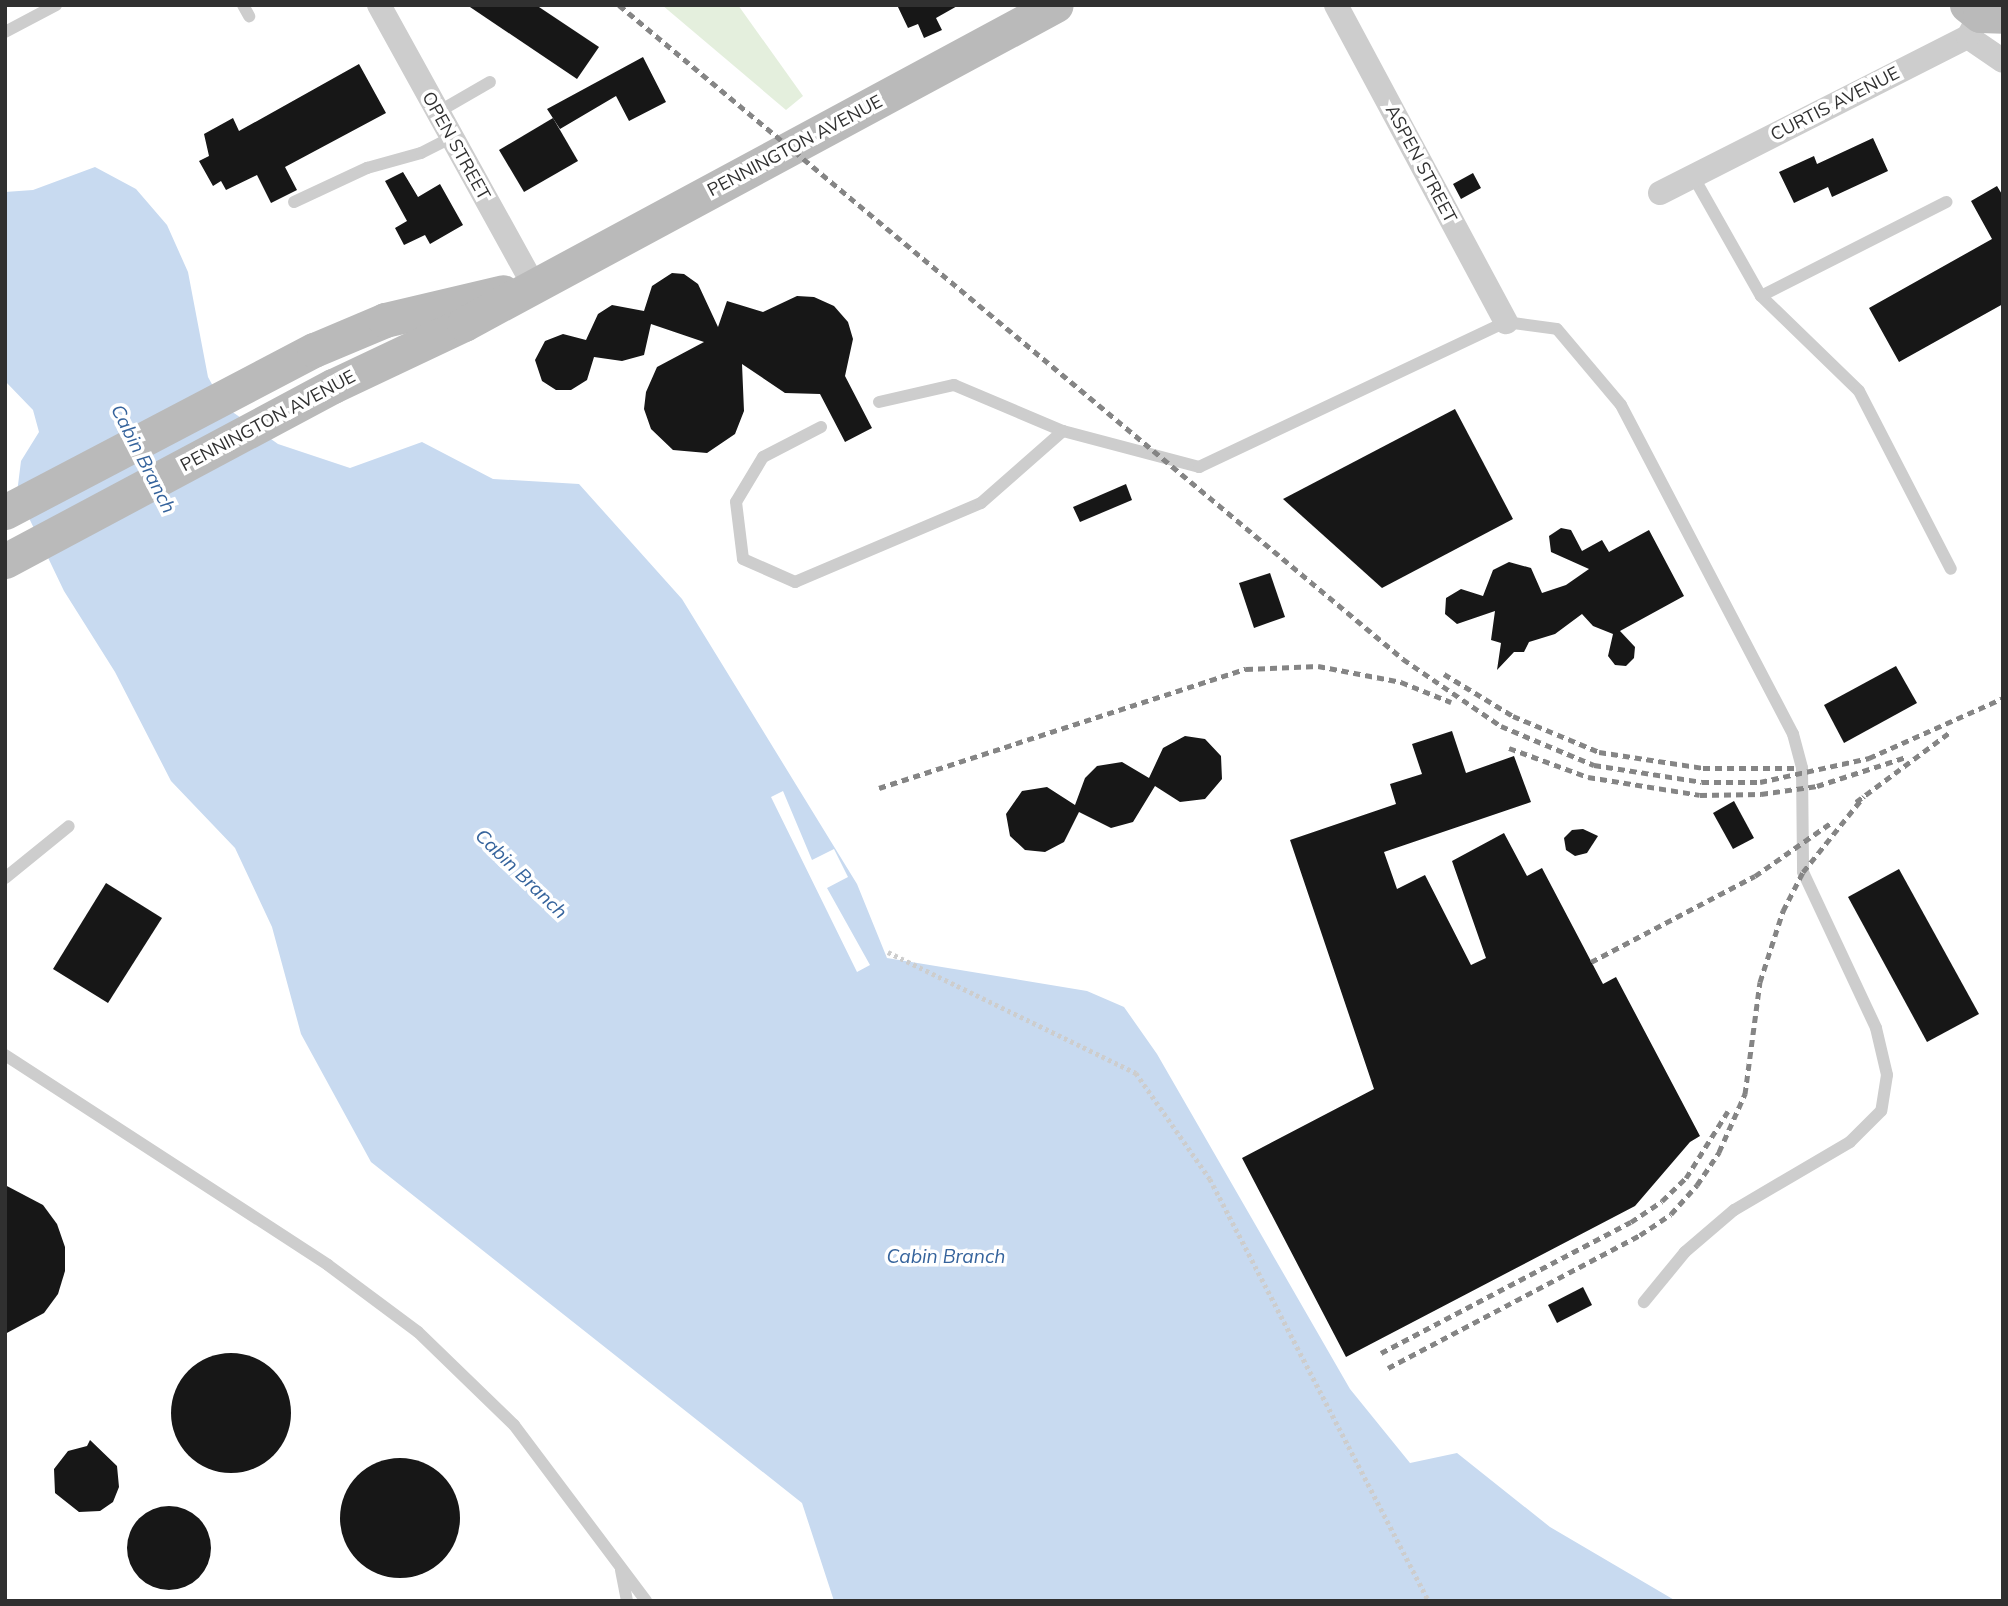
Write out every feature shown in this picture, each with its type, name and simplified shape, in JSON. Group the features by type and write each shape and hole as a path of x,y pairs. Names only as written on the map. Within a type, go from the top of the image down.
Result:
{"main road":[{"name":"PENNINGTON AVENUE","path":"14,557 274,417 534,286 1056,5"},
{"name":"PENNINGTON AVENUE","path":"5,512 253,380 385,320 534,286"}],"street":[{"name":"OPEN STREET","path":"379,5 534,286"},
{"name":"ASPEN STREET","path":"1336,5 1506,322"},
{"path":"1979,18 2003,61"},
{"name":"CURTIS AVENUE","path":"1660,193 1979,18"}],"lane":[{"path":"5,32 57,5"},
{"path":"438,112 490,82"},
{"path":"294,202 367,168 421,153 452,137"},
{"path":"1693,176 1761,296 1859,391 1951,569"},
{"path":"1761,296 1946,202"},
{"path":"879,402 954,384 1063,431 1199,467 1506,322 1558,329 1621,404 1745,635 1793,734 1802,768 1802,872 1876,1028 1887,1075 1881,1111 1850,1142 1734,1210 1685,1252 1644,1302"},
{"path":"821,428 763,457 736,502 743,559 795,582 891,545 981,503 1063,431"},
{"path":"5,878 69,826"},
{"path":"5,1055 328,1265 418,1332 514,1425 646,1601"},
{"path":"620,1566 627,1601"}],"path":[{"path":"888,953 1136,1073 1210,1179 1429,1601"}],"green space":[{"path":"662,5 738,5 803,96 786,110"}],"water":[{"name":"Cabin Branch","path":"95,167 136,189 167,225 188,272 208,377 224,406 278,444 350,468 422,442 493,479 579,484 682,599 857,884 887,958 1087,991 1124,1007 1157,1054 1350,1389 1410,1463 1457,1453 1550,1527 1676,1601 834,1601 802,1503 371,1162 301,1034 272,927 235,848 171,781 115,672 64,591 17,493 21,461 39,432 33,410 5,381 5,192 33,190"}],"pier":[{"path":"783,791 812,860 834,849 848,877 827,888 870,965 857,972 771,797"}],"building":[{"path":"467,5 536,5 599,47 577,79"},
{"path":"897,5 959,5 936,18 942,30 924,38 918,24 908,28"},
{"path":"643,57 666,102 629,121 616,96 560,129 547,109"},
{"path":"359,64 386,113 285,167 297,190 271,203 257,175 226,190 221,181 213,186 199,161 209,156 204,134 233,118 239,131"},
{"path":"553,118 578,161 524,192 499,150"},
{"path":"1873,138 1888,171 1832,197 1828,187 1794,203 1779,172 1814,156 1817,164"},
{"path":"403,172 418,197 440,184 463,225 430,244 425,235 404,245 395,228 407,221 385,181"},
{"path":"1473,173 1481,188 1461,199 1453,184"},
{"path":"1997,186 2003,196 2003,304 1899,362 1869,308 1992,239 1971,201"},
{"path":"672,273 684,274 698,284 718,327 727,301 763,312 797,296 814,297 834,306 848,322 853,339 845,376 872,428 845,442 820,394 785,393 742,364 744,411 735,434 707,453 673,450 651,429 644,409 646,392 657,367 704,342 651,324 644,355 622,361 594,357 587,380 571,390 556,390 542,381 535,360 545,341 563,334 586,340 598,314 612,305 644,311 652,286"},
{"path":"1455,409 1513,519 1382,588 1283,499"},
{"path":"1126,484 1132,500 1080,522 1073,507"},
{"path":"1561,528 1571,530 1582,551 1602,540 1609,552 1649,530 1684,596 1620,631 1635,647 1634,658 1626,666 1615,665 1608,656 1613,634 1593,626 1582,614 1555,634 1529,642 1524,652 1514,652 1497,670 1501,643 1491,640 1495,611 1457,624 1445,614 1446,598 1461,589 1483,596 1493,570 1509,562 1531,568 1542,593 1566,585 1589,569 1551,552 1549,536"},
{"path":"1270,573 1285,617 1254,628 1239,583"},
{"path":"1896,666 1917,703 1844,743 1824,705"},
{"path":"1452,731 1466,773 1514,756 1531,802 1384,852 1397,889 1425,875 1471,965 1486,958 1452,861 1504,833 1527,876 1542,868 1603,984 1616,977 1700,1136 1690,1142 1635,1206 1346,1357 1242,1158 1374,1089 1290,840 1396,804 1390,784 1422,774 1412,744"},
{"path":"1185,736 1205,739 1221,756 1222,779 1205,799 1180,802 1155,786 1133,822 1111,828 1079,812 1064,842 1045,852 1025,850 1010,836 1006,814 1022,791 1047,787 1075,805 1085,778 1097,766 1122,762 1149,778 1163,748"},
{"path":"1734,801 1754,838 1733,849 1713,813"},
{"path":"1583,829 1598,836 1587,853 1575,856 1566,850 1564,838 1572,830"},
{"path":"1899,869 1979,1014 1927,1042 1848,897"},
{"path":"106,883 162,918 108,1003 53,969"},
{"path":"5,1185 43,1205 57,1224 65,1247 65,1271 58,1294 44,1313 5,1334"},
{"path":"1583,1287 1592,1305 1557,1323 1548,1305"},
{"path":"231,1353 254,1357 274,1370 287,1390 291,1413 287,1436 274,1456 254,1469 231,1473 208,1469 188,1456 175,1436 171,1413 175,1390 188,1370 208,1357"},
{"path":"90,1440 117,1466 119,1487 113,1502 100,1511 79,1512 55,1493 54,1469 68,1451 87,1446"},
{"path":"400,1458 423,1463 442,1476 455,1495 460,1518 455,1541 442,1560 423,1573 400,1578 377,1573 358,1560 345,1541 340,1518 345,1495 358,1476 377,1463"},
{"path":"169,1506 185,1509 199,1518 208,1532 211,1548 208,1564 199,1578 185,1587 169,1590 153,1587 139,1578 130,1564 127,1548 130,1532 139,1518 153,1509"}],"railway":[{"path":"619,5 1403,659 1501,726 1594,765 1702,782 1760,782 1869,758 2003,698"},
{"path":"879,788 1246,669 1318,666 1401,682 1451,702"},
{"path":"1444,674 1513,716 1599,752 1703,768 1797,768"},
{"path":"1856,802 1949,733"},
{"path":"1509,748 1588,777 1700,795 1761,794 1817,786 1906,757"},
{"path":"1388,1368 1640,1235 1671,1214 1697,1185 1719,1152 1745,1094 1760,982 1783,911 1803,872 1864,796"},
{"path":"1591,962 1755,876 1832,822"},
{"path":"1381,1353 1631,1222 1662,1201 1686,1178 1728,1111"}]}
